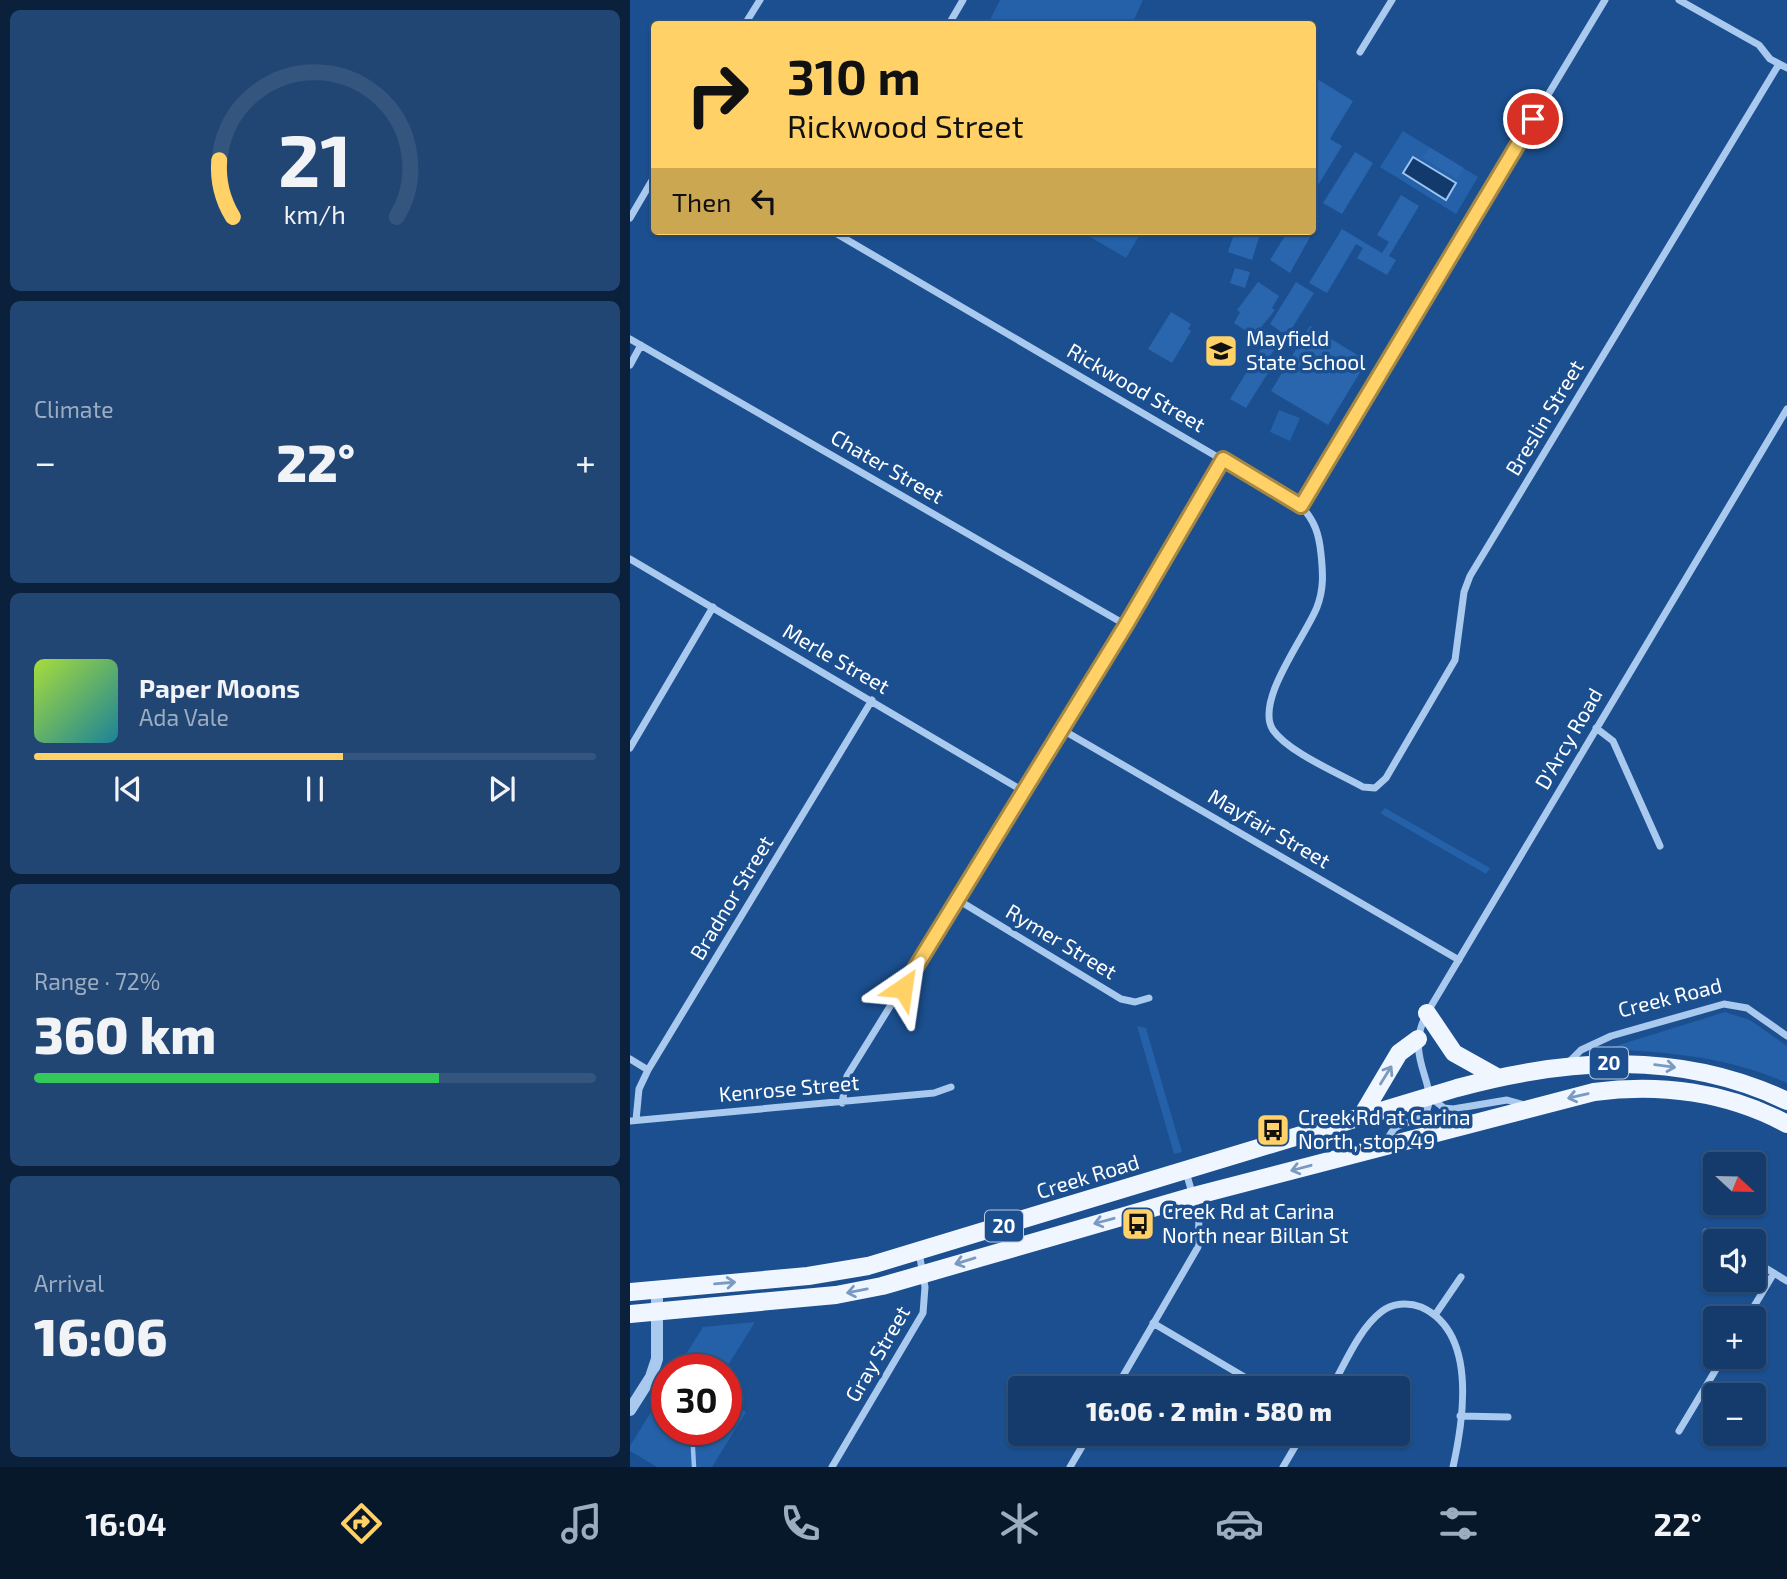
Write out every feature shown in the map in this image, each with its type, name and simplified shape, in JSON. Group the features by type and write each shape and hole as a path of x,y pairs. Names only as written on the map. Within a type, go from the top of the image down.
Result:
{"main road":[{"path":"1427,1013 1454,1053 1497,1077"},
{"path":"1361,1117 1399,1054 1418,1039"},
{"name":"Creek Road","path":"630,1292 827,1274 919,1252 1497,1077 1565,1066 1615,1063 1694,1070 1738,1082 1787,1101"},
{"name":"20","path":"630,1314 836,1295 923,1274 1194,1196 1532,1107 1604,1091 1654,1088 1689,1092 1734,1102 1787,1124"}],"street":[{"path":"747,21 760,0"},
{"path":"950,21 963,0"},
{"path":"1360,52 1392,0"},
{"path":"1301,506 1605,0"},
{"path":"1679,0 1759,45 1779,65 1787,68"},
{"name":"Breslin Street","path":"1363,787 1375,789 1386,778 1455,660 1464,592 1471,576 1779,65"},
{"path":"630,218 651,182"},
{"name":"Rickwood Street","path":"839,235 1301,506 1316,525 1319,537 1322,591 1317,610 1279,676 1271,703 1270,726 1280,739 1363,787"},
{"name":"Chater Street","path":"630,339 1126,625"},
{"path":"630,365 641,345"},
{"name":"D'Arcy Road","path":"1429,1097 1419,1061 1418,1039 1427,1013 1787,409"},
{"path":"842,1103 848,1076 1126,625 1223,459"},
{"name":"Merle Street","path":"630,559 1023,791"},
{"path":"630,748 713,607"},
{"name":"Bradnor Street","path":"633,1120 639,1089 648,1070 872,700"},
{"path":"1596,727 1613,741 1660,846"},
{"name":"Mayfair Street","path":"1061,729 1459,960"},
{"name":"Rymer Street","path":"958,900 1121,999 1135,1002 1149,998"},
{"name":"Creek Road","path":"1565,1066 1594,1043 1724,1004 1747,1008 1787,1036"},
{"path":"630,1059 648,1070"},
{"name":"Kenrose Street","path":"633,1120 842,1103 934,1093 951,1087"},
{"path":"1383,1147 1395,1128 1424,1114 1429,1097 1444,1108 1453,1109 1507,1100 1532,1107"},
{"path":"1123,1376 1198,1247 1200,1225 1186,1170"},
{"name":"Gray Street","path":"832,1467 923,1314 926,1303 919,1252"},
{"path":"1766,1268 1787,1281"},
{"path":"1754,1306 1774,1273"},
{"path":"1436,1315 1461,1277"},
{"path":"630,1410 654,1371 658,1352 657,1289"},
{"path":"1338,1376 1372,1320 1383,1310 1400,1303 1418,1306 1436,1315 1450,1330 1460,1364 1460,1416 1453,1467"},
{"path":"1153,1323 1243,1376"},
{"path":"1679,1431 1716,1369"},
{"path":"1460,1416 1508,1417"},
{"path":"1070,1467 1082,1446"},
{"path":"1283,1467 1295,1446"}],"shaded area":[{"path":"1000,0 1143,0 1133,21 990,21"},
{"path":"1403,131 1478,177 1456,214 1380,167"},
{"path":"1413,157 1456,183 1446,200 1403,173"},
{"path":"1087,235 1140,235 1126,258"},
{"path":"1279,410 1300,418 1290,441 1270,432"},
{"path":"1385,808 1490,868 1486,874 1380,813"},
{"path":"1725,1012 1750,1020 1787,1046 1787,1083 1743,1067 1698,1057 1606,1049"},
{"path":"1137,1026 1146,1028 1182,1152 1174,1154"},
{"path":"755,1322 735,1354 686,1354 703,1327"},
{"path":"651,1412 651,1445 726,1445 712,1467 657,1467 630,1451 630,1446"}],"building":[{"path":"1316,80 1353,101 1330,139 1342,146 1316,188"},
{"path":"1429,147 1464,168 1457,179 1423,158"},
{"path":"1355,152 1373,163 1342,214 1323,203"},
{"path":"1401,195 1419,206 1389,256 1396,260 1387,275 1357,258 1363,248 1356,244 1327,293 1309,283 1342,229 1382,253 1389,242 1377,235"},
{"path":"1234,235 1260,235 1252,260 1228,252"},
{"path":"1286,235 1311,235 1290,273 1270,260"},
{"path":"1235,268 1250,272 1245,288 1230,283"},
{"path":"1258,282 1279,296 1272,308 1275,310 1254,336 1234,323 1240,312 1237,310"},
{"path":"1296,282 1314,293 1287,336 1270,324"},
{"path":"1171,312 1191,324 1188,329 1191,331 1172,363 1148,349"},
{"path":"1310,326 1367,361 1328,425 1271,391"},
{"path":"1264,344 1274,350 1267,361 1273,365 1246,408 1230,399"}],"waterway":[{"path":"693,1445 694,1467"}],"place":[{"name":"Mayfield State School","path":"1221,351"},
{"name":"Creek Rd at Carina North, stop 49","path":"1273,1130"},
{"name":"Creek Rd at Carina North near Billan St","path":"1138,1224"}],"route":[{"path":"903,988 1126,625 1223,459 1301,506 1533,119"}]}
